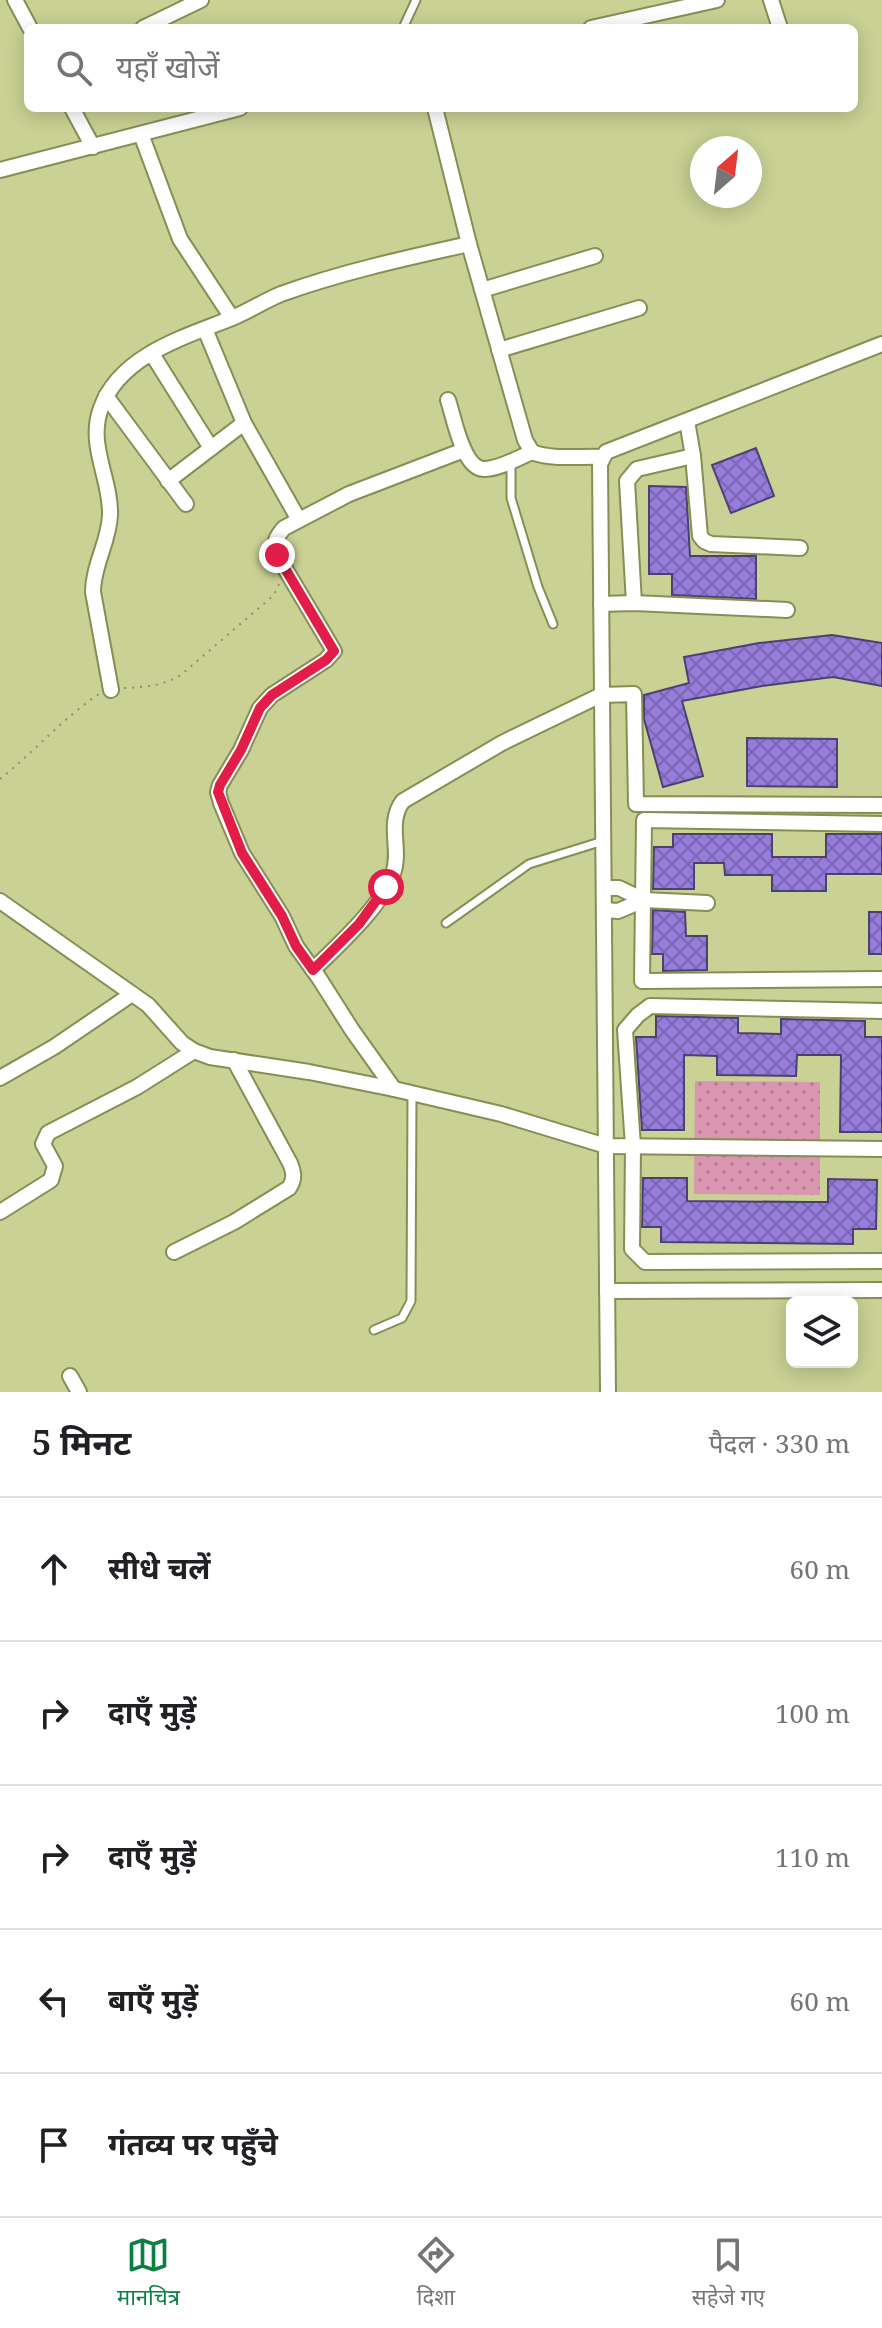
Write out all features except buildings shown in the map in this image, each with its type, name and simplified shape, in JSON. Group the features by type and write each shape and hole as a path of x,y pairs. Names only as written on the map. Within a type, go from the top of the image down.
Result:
{"street":[{"path":"15,0 28,24"},
{"path":"151,24 201,0"},
{"path":"771,0 779,24"},
{"path":"608,24 707,1"},
{"path":"74,112 93,147"},
{"path":"0,170 225,112"},
{"path":"436,112 469,244 525,440 532,452 544,457 602,457"},
{"path":"141,134 180,239 232,318"},
{"path":"111,690 93,592 93,580 108,530 110,511 95,434 100,409 121,375 175,340 280,295 375,266 469,244"},
{"path":"482,290 595,256"},
{"path":"499,350 639,308"},
{"path":"205,329 244,423 299,520"},
{"path":"608,1392 600,464 606,452 882,344"},
{"path":"152,354 211,448"},
{"path":"106,396 186,504"},
{"path":"448,400 464,450 473,466 480,470 489,469 532,452"},
{"path":"687,421 700,536 704,541 711,544 800,548"},
{"path":"168,481 244,423"},
{"path":"394,1089 296,946 282,916 242,853 218,792 260,708 272,695 326,660 334,651 285,570 274,545 277,535 284,528 349,494 464,450"},
{"path":"634,603 627,481 637,469 693,456"},
{"path":"601,604 787,610"},
{"path":"313,970 359,924 394,872 394,819 396,809 403,801 502,743 601,695 634,694 636,804 882,805"},
{"path":"882,824 644,820 642,981 882,979"},
{"path":"604,888 619,888 644,900 707,903"},
{"path":"604,910 618,911 644,900"},
{"path":"0,901 148,1005 182,1043 210,1057 412,1093 501,1114 606,1146 882,1149"},
{"path":"0,1078 54,1047 132,994"},
{"path":"882,1011 650,1006 625,1030 633,1146 632,1249 645,1262 882,1261"},
{"path":"0,1212 51,1180 55,1166 43,1144 48,1133 137,1087 194,1051"},
{"path":"174,1252 234,1222 289,1188 293,1182 290,1163 234,1060"},
{"path":"607,1291 882,1290"},
{"path":"70,1376 79,1392"}],"lane":[{"path":"405,24 416,0"},
{"path":"512,460 511,498 538,587 553,624"},
{"path":"446,923 529,864 603,841"},
{"path":"374,1330 402,1318 411,1301 412,1093"}],"path":[{"path":"0,779 100,693 155,686 181,675 274,595 285,570"}],"shaded area":[{"path":"695,1081 820,1082 820,1195 694,1194"}],"route":[{"path":"277,555 334,651 326,660 272,695 260,708 241,750 220,785 221,803 242,853 313,970 359,924 386,887"}]}
